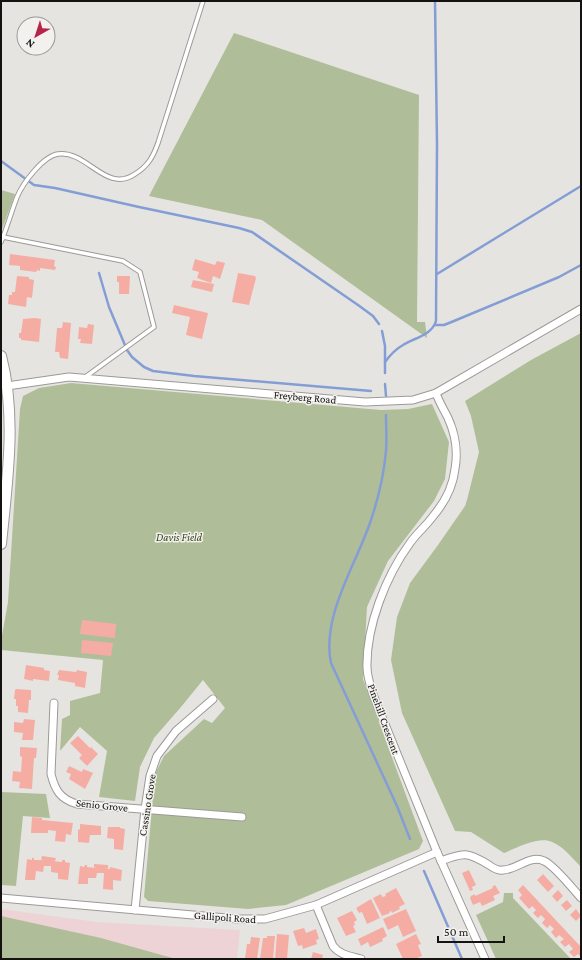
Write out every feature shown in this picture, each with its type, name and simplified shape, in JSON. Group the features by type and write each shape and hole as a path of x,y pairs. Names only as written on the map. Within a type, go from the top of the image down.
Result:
{"street":[{"name":"Freyberg Road","path":"7,386 69,376 365,402 412,400 436,394 581,309"},
{"path":"1,356 7,386 9,447 1,544"},
{"name":"Pinehill Crescent","path":"436,394 449,420 455,441 456,468 449,494 435,515 410,542 390,575 374,617 369,641 367,668 373,693 380,712 437,852 485,959"},
{"name":"Cassino Grove","path":"135,910 145,809 150,776 157,756 176,731 213,699"},
{"name":"Senio Grove","path":"54,703 51,774 54,785 60,794 68,801 77,804 242,817"},
{"name":"Gallipoli Road","path":"1,898 238,919 265,919 316,905 437,852"},
{"path":"441,861 467,854 495,868 505,870 530,860 544,861 551,866 581,898"},
{"path":"316,905 336,950 345,955 361,959"}],"lane":[{"path":"1,242 18,196 31,176 50,156 66,154 80,158 106,176 117,179 130,178 143,169 152,159 203,1"},
{"path":"3,237 123,261 140,272 154,327 84,378"}],"shaded area":[{"path":"1,909 97,922 240,930 237,959 1,959"}],"green space":[{"path":"234,33 419,95 417,322 425,322 427,338 262,220 149,196"},
{"path":"1,190 15,194 1,232"},
{"path":"581,333 581,867 560,846 552,842 541,840 528,843 504,853 471,832 455,831 402,713 391,660 397,617 410,583 465,506 467,500 479,452 471,416 465,401 531,360"},
{"name":"Davis Field","path":"71,383 381,410 408,409 432,404 449,442 445,479 434,501 388,561 367,607 363,679 423,841 419,849 286,905 248,909 148,901 144,897 155,774 164,756 204,719 212,723 225,708 203,680 154,738 140,767 135,801 99,797 107,751 80,727 60,751 62,719 70,715 70,701 100,693 103,660 1,650 1,641 8,602 20,409 23,396 39,388"},
{"path":"1,792 46,794 50,818 23,816 16,886 1,885"},
{"path":"504,893 513,893 513,898 571,959 496,959 476,915 503,902"},
{"path":"1,916 101,938 176,959 1,959"}],"building":[{"path":"10,254 55,260 54,266 56,267 55,270 40,268 40,271 37,270 36,272 20,270 20,266 9,265"},
{"path":"195,259 215,265 217,261 225,263 220,279 213,276 211,283 197,278 199,272 192,270"},
{"path":"238,273 255,276 256,278 249,305 232,302"},
{"path":"17,276 29,277 29,279 34,280 32,298 27,297 26,307 8,304 9,295 12,295 12,292 15,292"},
{"path":"117,276 130,276 129,294 119,294 119,282 117,282"},
{"path":"193,280 214,284 212,292 191,287"},
{"path":"174,305 208,313 202,339 186,335 190,317 172,313"},
{"path":"23,319 41,319 39,342 21,340 21,338 19,338 19,333 21,333"},
{"path":"63,322 71,323 68,359 60,358 59,352 55,352 57,328 62,328"},
{"path":"88,324 94,325 92,344 80,343 81,339 78,339 79,327 87,328"},
{"path":"82,620 116,624 115,638 80,634"},
{"path":"82,640 113,643 111,656 81,653"},
{"path":"26,665 44,668 44,670 50,671 49,681 33,679 33,681 24,679"},
{"path":"59,670 76,672 77,670 87,672 85,688 75,686 75,683 58,680 59,675 57,675"},
{"path":"16,689 31,690 31,700 29,700 28,713 18,712 16,699 14,699"},
{"path":"24,719 35,720 33,740 22,740 23,733 14,732 14,722 23,723"},
{"path":"78,736 98,754 87,766 79,758 82,755 70,743"},
{"path":"20,747 37,748 36,758 34,758 32,789 19,788 20,782 12,781 13,771 21,772 22,757 20,756"},
{"path":"69,766 82,772 83,769 93,773 85,789 69,779 71,774 66,772"},
{"path":"32,817 42,818 42,820 73,823 71,835 66,834 65,842 55,841 56,831 48,830 48,833 31,833"},
{"path":"80,824 101,826 101,835 90,835 89,843 78,842 78,829 80,830"},
{"path":"108,827 120,827 125,829 123,850 114,849 114,839 107,838"},
{"path":"42,856 56,858 55,861 53,861 62,862 62,860 65,860 65,862 70,863 68,880 58,879 58,873 51,872 51,866 44,866 43,872 36,871 35,880 25,880 27,859 32,860 32,858 34,858 34,860 43,860 41,859"},
{"path":"94,864 108,865 108,868 106,868 110,869 110,867 122,870 121,881 113,880 113,890 103,889 104,873 97,873 96,878 88,878 88,884 78,884 80,866 84,867 87,865 87,867 96,868 94,867"},
{"path":"469,870 476,885 472,887 473,890 470,891 462,873"},
{"path":"543,874 554,886 548,892 537,880"},
{"path":"495,885 500,893 493,896 495,900 482,906 480,902 473,905 470,898 471,896 475,894 475,896 493,888 492,887"},
{"path":"523,885 581,947 581,957 578,954 574,957 569,952 573,949 569,944 565,947 560,942 564,939 559,935 556,938 551,932 554,929 550,925 547,928 542,923 545,919 541,915 538,918 533,913 536,910 532,906 529,909 519,898 522,895 518,890"},
{"path":"396,888 405,904 399,907 400,909 392,913 391,911 389,912 390,913 382,916 373,898 381,894 382,897 386,896 385,894"},
{"path":"558,890 563,896 557,902 552,896"},
{"path":"371,899 380,918 367,924 362,912 359,913 356,908"},
{"path":"567,900 572,906 566,911 561,905"},
{"path":"406,909 416,931 403,937 398,925 388,930 383,919"},
{"path":"576,909 581,916 576,921 570,915"},
{"path":"352,911 357,920 354,922 355,925 353,926 356,932 346,936 337,918"},
{"path":"383,927 387,936 382,939 383,941 370,947 368,942 361,946 358,939"},
{"path":"304,928 306,933 316,929 319,939 316,940 317,944 303,949 302,945 298,946 293,931"},
{"path":"277,934 289,935 287,959 275,959"},
{"path":"416,934 421,944 418,945 422,956 415,959 403,959 396,944"},
{"path":"267,936 275,936 273,959 260,959 263,938 267,938"},
{"path":"251,937 260,938 257,959 245,959 247,944 250,944"},
{"path":"313,952 323,955 322,959 311,959"}],"waterway":[{"path":"385,362 393,352 400,347 431,330 436,321 437,144 435,1"},
{"path":"1,161 34,185 55,188 252,232 358,305 373,316 379,324"},
{"path":"437,274 581,186"},
{"path":"435,325 444,325 454,321 559,277 581,265"},
{"path":"99,273 109,307 127,350 132,357 144,367 153,371 194,376 371,391"},
{"path":"382,331 385,346 385,373"},
{"path":"385,384 386,396"},
{"path":"386,415 386,451 384,469 378,495 365,537 342,590 336,608 331,627 329,645 331,663 397,806 410,839"},
{"path":"424,871 462,959"}]}
